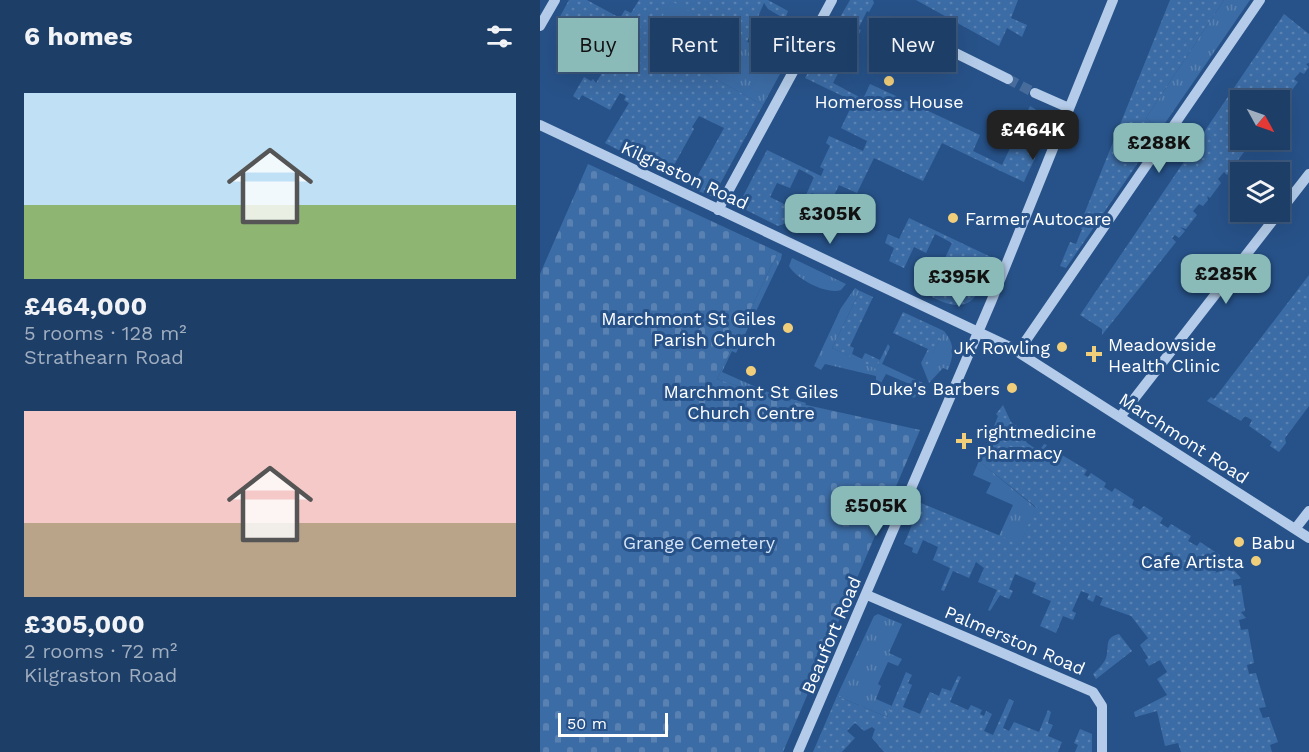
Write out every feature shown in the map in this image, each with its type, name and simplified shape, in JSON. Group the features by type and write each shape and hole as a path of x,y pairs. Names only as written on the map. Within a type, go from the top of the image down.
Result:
{"street":[{"path":"540,26 555,0"},
{"path":"718,210 832,0"},
{"name":"Beaufort Road","path":"798,752 978,332 1113,0"},
{"path":"1018,352 1260,0"},
{"path":"956,54 1008,80"},
{"path":"1035,93 1069,108"},
{"name":"Kilgraston Road","path":"540,125 978,332"},
{"path":"1120,417 1309,174"},
{"name":"Marchmont Road","path":"978,332 1018,352 1309,538"},
{"path":"1295,529 1309,511"},
{"name":"Palmerston Road","path":"867,595 1093,692 1102,706 1102,752"}],"green space":[{"path":"569,0 587,0 620,18 559,18"},
{"path":"639,0 768,0 788,11 783,18 768,9 764,3 757,18 751,18 751,33 747,42 739,38 739,18 703,18 671,1 661,18 650,18 648,42 650,43 650,72 703,72 763,105 713,197 691,188 724,128 699,116 668,176 605,143 629,103 624,100 626,96 620,93 610,110 582,95 579,100 573,96 584,77 591,81 593,79 596,83 602,73 638,72 638,18 620,18 625,10 631,13"},
{"path":"671,0 704,18 661,18"},
{"path":"850,0 873,0 874,3 858,29 861,30 857,38 857,18 840,18"},
{"path":"916,0 1018,0 1011,18 1027,25 1022,37 1007,28 999,46 956,22 956,18 948,18"},
{"path":"1170,0 1224,0 1146,118 1161,129 1066,268 1060,266 1070,242 1076,244 1082,229 1079,227"},
{"path":"1224,0 1250,0 1161,129 1146,118"},
{"path":"1284,14 1309,34 1309,63 1306,64 1309,67 1304,74 1300,72 1294,79 1298,82 1290,93 1290,90 1232,90"},
{"path":"739,37 751,44 751,72 781,72 763,105 703,72 739,72"},
{"path":"808,72 839,72 833,83 863,99 870,84 980,135 973,151 1002,165 1030,106 1038,112 1043,121 1038,152 1024,182 942,143 923,181 874,158 857,193 839,185 831,202 812,193 810,196 806,195 814,177 799,169 790,188 777,183 770,197 796,210 790,222 778,226 738,206 767,150 821,176 824,169 820,167 830,146 826,143 829,136 863,151 867,141 841,128 851,107 856,110 859,104 805,78"},
{"path":"1230,94 1230,150 1246,150 1237,162 1230,162 1230,171 1227,175 1224,172 1218,179 1221,183 1210,198 1207,196 1208,200 1203,206 1199,204 1193,211 1197,215 1186,229 1180,227 1185,231 1179,238 1175,235 1172,238 1176,242 1102,335 1102,329 1080,315"},
{"name":"Grange Cemetery","path":"588,164 778,252 717,379 770,397 920,430 783,752 540,752 540,274"},
{"path":"909,218 993,258 973,299 966,304 958,305 932,297 939,283 956,291 967,269 945,258 952,243 935,234 926,253 914,247 904,268 889,261 894,248 885,243 888,234 899,239"},
{"path":"778,252 782,254 781,259 736,353 732,351 722,372 770,393 806,403 805,405 770,397 717,379"},
{"path":"792,258 846,284 841,290 835,291 812,285 798,276 789,266"},
{"path":"1309,275 1309,406 1285,438 1286,443 1279,452 1270,446 1272,442 1249,426 1252,420 1245,416 1241,421 1207,401 1211,397 1214,399"},
{"path":"855,288 860,291 832,348 876,368 888,344 890,347 882,364 927,385 914,398 908,395 912,385 886,374 881,383 876,381 876,376 825,364 821,370 814,366 841,308"},
{"path":"860,291 873,297 850,346 854,348 852,354 862,359 865,353 880,360 876,369 832,348"},
{"path":"903,312 944,331 927,366 921,363 928,349 893,333"},
{"path":"944,331 952,345 950,365 948,370 943,368 929,383 921,363 927,365"},
{"path":"1003,405 1011,422 1026,432 1023,436 1027,443 1039,451 1044,444 1047,445 1042,452 1054,460 1055,457 1060,460 1062,455 1087,470 1084,475 1088,477 1091,473 1106,483 1104,487 1112,492 1115,488 1134,500 1132,505 1140,510 1144,506 1163,518 1160,523 1168,528 1171,524 1191,536 1188,541 1197,546 1200,542 1220,555 1218,559 1222,562 1215,573 1231,567 1241,578 1233,580 1234,586 1241,585 1245,611 1241,612 1246,618 1239,620 1241,630 1248,629 1254,663 1247,665 1249,674 1256,673 1266,707 1259,708 1263,718 1269,717 1278,742 1270,745 1272,752 1181,752 1178,743 1165,746 1157,711 1135,717 1134,712 1167,695 1157,679 1167,672 1160,660 1149,666 1145,660 1148,658 1140,645 1148,638 1131,616 1100,605 1103,598 1096,595 1093,602 1087,599 1089,594 1081,591 1072,611 1076,613 1073,620 1063,616 1056,633 1040,626 1051,601 1032,593 1036,583 1015,574 1009,589 1013,591 1009,599 1000,595 990,611 988,610 997,590 978,582 984,568 976,562 969,578 953,571 944,591 941,590 950,568 933,560 938,547 923,540 917,554 912,552 913,548 904,544 921,503 1020,544 1036,507 980,462 998,416 996,414"},
{"path":"979,461 1036,508 1020,545 999,536 1013,505 986,493 991,483 973,475"},
{"path":"878,614 902,624 889,653 902,659 898,666 888,662 878,684 881,686 876,699 892,706 887,717 837,696 874,616"},
{"path":"1119,634 1132,651 1096,679 1093,674 1106,658 1109,640"},
{"path":"906,672 912,675 908,683 912,685 903,707 920,714 930,692 939,696 942,688 951,691 958,676 961,677 950,702 968,710 971,705 982,710 980,714 984,716 986,711 992,714 984,731 993,735 1009,699 1014,701 1003,728 1009,731 1014,722 1039,732 1048,710 1051,712 1048,723 1053,725 1048,736 1062,742 1058,752 884,752 872,738 875,729 872,727 864,731 855,723 847,731 855,738 842,752 813,752 837,696 887,717"},
{"path":"1080,729 1092,734 1092,752 1075,752 1078,745 1074,743"}],"tunnel":[{"path":"1008,79 1035,93"}],"place":[{"name":"Homeross House","path":"889,81"},
{"name":"Farmer Autocare","path":"953,218"},
{"name":"Marchmont St Giles Parish Church","path":"788,328"},
{"name":"JK Rowling","path":"1062,347"},
{"name":"Meadowside Health Clinic","path":"1094,354"},
{"name":"Marchmont St Giles Church Centre","path":"751,371"},
{"name":"Duke's Barbers","path":"1012,388"},
{"name":"rightmedicine Pharmacy","path":"964,441"},
{"name":"Babu","path":"1239,542"},
{"name":"Cafe Artista","path":"1256,561"}]}
